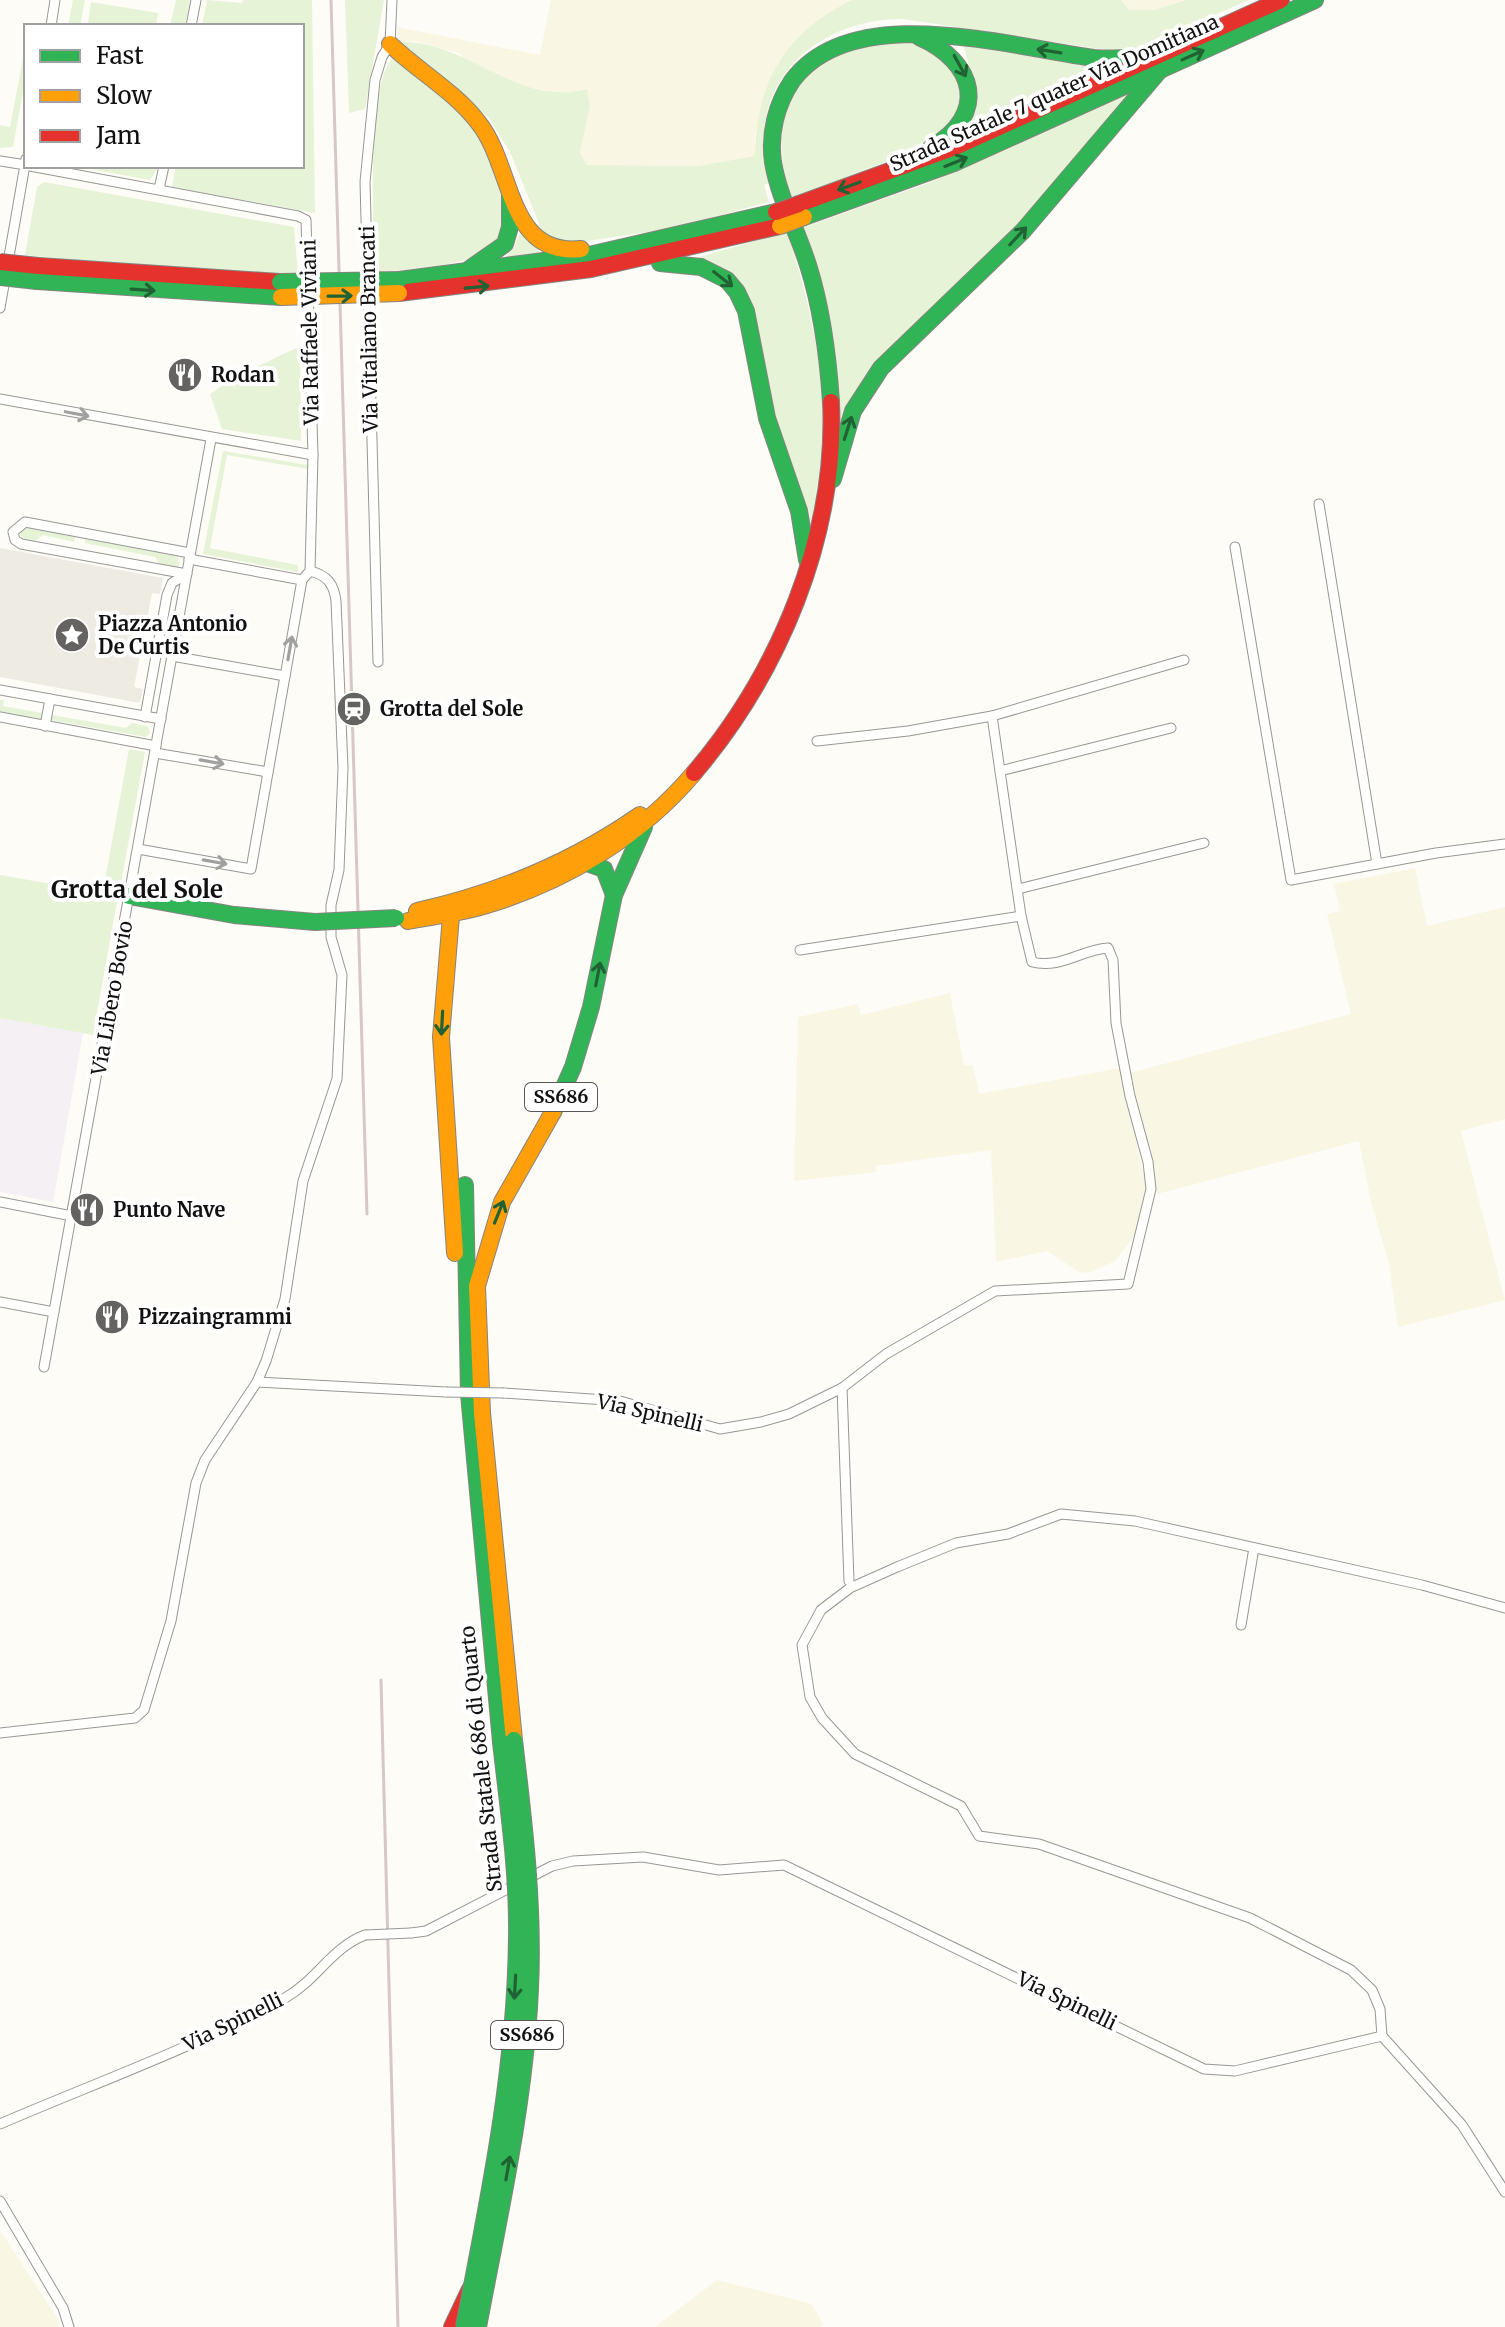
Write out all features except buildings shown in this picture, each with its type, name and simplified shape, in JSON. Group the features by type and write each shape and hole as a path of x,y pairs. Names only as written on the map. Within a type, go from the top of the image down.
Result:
{"highway":[{"name":"Strada Statale 7 quater Via Domitiana","path":"802,210 954,163 1281,0"},
{"name":"Strada Statale 7 quater Via Domitiana","path":"0,277 38,274 280,289 488,286 649,260 802,210 1315,0"},
{"path":"823,502 832,406 825,330 809,268 776,177 772,155 774,123 788,86 818,54 852,36 915,29 1098,58 1157,64"},
{"path":"894,31 937,42 950,50 959,60 968,85 967,107 957,128 912,164"},
{"path":"390,44 479,123 494,147 510,192 531,234 540,243 563,251 581,249 602,255"},
{"path":"823,502 837,472 853,411 881,368 1023,231 1157,64"},
{"path":"461,274 491,258 504,246 510,228 510,192"},
{"name":"Strada Statale 7 quater Via Domitiana","path":"399,287 461,274 602,255 778,219"},
{"path":"649,260 701,267 727,280 737,292 746,311 767,418 801,520 808,569"},
{"name":"Strada Statale 7 quater Via Domitiana","path":"0,262 38,274"},
{"name":"SS686","path":"129,896 234,915 315,922 402,920 451,916 591,862 644,825 703,764 743,712 777,652 808,569 823,502"},
{"name":"SS686","path":"402,920 407,912 542,881 669,798"},
{"name":"SS686","path":"470,1286 502,1202 555,1111 577,1057 591,1007 614,895 644,825"},
{"path":"571,860 591,862 604,869 614,895"},
{"name":"SS686","path":"465,901 451,916 441,1073 456,1266 470,1286"},
{"name":"SS686","path":"402,920 434,928 448,945"},
{"name":"Strada Statale 686 di Quarto","path":"465,1185 470,1286 471,1437 507,1741 526,1855 530,1987 516,2122 478,2327"},
{"name":"Strada Statale 686 di Quarto","path":"464,2327 503,2114 514,1999 517,1933 507,1741"},
{"path":"452,2327 472,2284"}],"street":[{"path":"51,24 55,0"},
{"path":"191,24 196,0"},
{"name":"Via Vitaliano Brancati","path":"378,662 366,160 378,68 390,44 392,0"},
{"name":"Via Raffaele Viviani","path":"0,161 24,164"},
{"path":"0,308 26,168"},
{"name":"Via Raffaele Viviani","path":"48,168 306,220 313,455 310,571"},
{"path":"159,189 164,168"},
{"path":"0,399 313,455"},
{"name":"Via Libero Bovio","path":"44,1367 211,439"},
{"path":"1319,504 1377,864"},
{"path":"187,574 21,544 15,540 13,532 25,522 302,580"},
{"path":"76,553 80,533"},
{"path":"1235,547 1291,880 1505,844"},
{"path":"0,1733 135,1718 144,1710 171,1621 183,1540 196,1483 205,1460 257,1382 285,1299 303,1181 337,1079 341,1040 342,975 331,937 342,797 336,601 332,584 321,574 310,571 302,580 251,869 138,849"},
{"path":"145,717 167,595 172,583 187,574"},
{"path":"172,656 285,676"},
{"path":"817,741 908,731 992,716 1184,660"},
{"path":"0,690 161,719"},
{"path":"45,726 50,699"},
{"path":"800,950 1021,916 992,716"},
{"path":"0,717 268,772"},
{"path":"1000,771 1171,728"},
{"path":"1018,889 1204,843"},
{"name":"Via Spinelli","path":"257,1382 620,1401 720,1429 789,1414 842,1388 886,1354 995,1291 1128,1284 1151,1189 1148,1162 1130,1096 1116,1023 1113,960 1108,948 1097,949 1069,961 1044,965 1032,962 1021,916"},
{"path":"0,1202 72,1216"},
{"path":"0,1302 54,1312"},
{"path":"842,1388 849,1585"},
{"path":"1505,1608 1135,1521 1061,1514 1008,1534 956,1543 849,1585 821,1610 802,1652 810,1697 822,1718 855,1754 961,1806 979,1836 1039,1844 1246,1916 1351,1970 1372,1990 1380,2009 1382,2036 1462,2125 1505,2192"},
{"path":"1241,1625 1254,1548"},
{"name":"Via Spinelli","path":"0,2124 208,2036 288,1997 347,1942 365,1935 426,1931 552,1866 573,1861 643,1857 719,1870 784,1865 1204,2069 1235,2071 1382,2036"},
{"path":"0,2201 63,2308 69,2327"}],"shaded area":[{"path":"551,0 852,0 778,62 755,134 755,156 698,166 587,165 580,153 590,106 565,95 511,83 465,61 459,53 415,41 400,42 397,27 540,55"},
{"path":"1121,0 1186,0 1154,10 1129,10"},
{"name":"Piazza Antonio De Curtis","path":"0,548 163,578 160,594 152,593 134,687 143,689 140,703 0,677"},
{"path":"1415,868 1427,926 1505,907 1505,1119 1461,1131 1505,1300 1398,1327 1388,1260 1371,1202 1359,1141 1157,1194 1130,1073 1351,1014 1327,914 1340,911 1334,884"},
{"path":"950,993 964,1065 973,1065 979,1094 1120,1068 1147,1189 1136,1234 1115,1261 1089,1273 1079,1272 1047,1251 996,1262 991,1150 876,1166 877,1172 794,1181 798,1017 858,1004 861,1015"},
{"path":"0,1018 83,1033 53,1202 0,1192"},
{"path":"0,2230 59,2321 59,2327 0,2327"},
{"path":"717,2280 812,2304 823,2324 821,2327 655,2327"}],"green space":[{"path":"73,0 85,0 80,24 68,24"},
{"path":"176,0 190,0 185,24 170,24"},
{"path":"207,0 242,3 243,0 312,0 315,213 172,187 176,168 304,168 304,24 202,24"},
{"path":"345,0 384,0 365,109 349,113"},
{"path":"852,0 1121,0 1129,10 1154,10 1186,0 1249,0 1144,46 1119,52 903,19 870,22 839,31 813,46 792,66 776,90 766,118 764,149 770,183 764,185 769,202 669,229 574,243 560,243 542,231 510,152 489,118 400,42 425,44 448,51 515,82 538,89 562,92 587,89 590,106 580,153 587,165 698,166 755,156 761,105 779,63 792,44 809,28"},
{"path":"91,2 158,13 156,24 88,23"},
{"path":"877,38 920,42 946,58 962,90 961,109 953,125 921,148 792,199 784,170 782,143 784,119 792,96 806,76 824,60 848,47"},
{"path":"963,44 1117,65 961,136 970,69"},
{"path":"24,53 24,86 13,147 0,148 0,125 10,127"},
{"path":"394,58 463,114 486,148 499,185 504,221 502,237 485,254 437,266 374,272 375,124 385,71"},
{"path":"1130,93 1029,219 889,352 841,428 833,336 802,228 928,183"},
{"path":"85,168 158,168 150,180"},
{"path":"44,182 294,227 298,274 180,270 25,255 37,187"},
{"path":"787,232 812,324 821,385 822,448 810,522 778,438 751,308 696,258"},
{"path":"520,233 544,256 502,262 514,247"},
{"path":"300,346 301,441 222,429 210,394 234,378"},
{"path":"223,451 308,465 308,469 227,455 210,548 298,565 298,572 203,554"},
{"path":"24,527 75,537 74,542 43,535 33,542 22,540 20,532"},
{"path":"85,539 177,556 180,563 177,568 160,565 155,557 85,543"},
{"path":"0,700 4,700 3,706 42,713 41,719 0,712"},
{"path":"52,715 126,728 132,723 148,726 150,733 146,737 51,720"},
{"path":"129,749 145,752 121,883 105,880"},
{"path":"0,875 109,894 103,892 104,882 120,885 93,1035 0,1018"}],"railway":[{"path":"331,0 367,1214"},
{"path":"381,1680 398,2327"}],"traffic: fast":[{"path":"804,217 954,163 1315,0"},
{"path":"831,402 817,298 773,162 775,120 792,81 819,56 852,42 891,35 976,39 1094,58 1154,57"},
{"path":"919,37 953,60 963,74 968,89 968,105 962,120 931,148"},
{"path":"833,479 853,411 881,368 1023,231 1160,70"},
{"path":"465,272 505,244 510,227 510,194"},
{"path":"399,280 589,255 776,212"},
{"path":"660,263 701,267 727,280 737,292 746,311 767,418 799,511 807,560"},
{"path":"0,277 37,281"},
{"path":"280,282 399,280"},
{"path":"37,281 281,297"},
{"path":"553,1112 573,1067 591,1007 614,895 644,827"},
{"path":"584,862 604,869 614,895"},
{"path":"129,896 234,915 315,922"},
{"path":"315,922 396,918"},
{"path":"465,1185 469,1394 501,1742"},
{"path":"478,2327 517,2117 530,1989 525,1833 514,1740"},
{"path":"464,2327 500,2133 512,2035 516,1887 501,1742"}],"traffic: slow":[{"path":"390,44 458,101 478,122 490,140 515,205 538,239 557,248 581,249"},
{"path":"780,226 804,217"},
{"path":"281,297 399,293"},
{"path":"408,921 487,905 573,869 600,854 650,817 694,773"},
{"path":"417,911 477,895 561,862 640,815"},
{"path":"455,1253 441,1037 451,916 465,901"},
{"path":"514,1740 482,1413 477,1286 502,1202 553,1112"}],"traffic: jam":[{"path":"799,204 955,147 1281,0"},
{"path":"776,212 799,204"},
{"path":"399,293 591,269 780,226"},
{"path":"0,262 39,266"},
{"path":"39,266 280,282"},
{"path":"694,773 725,734 752,692 797,600 813,552 824,502 830,452 831,402"},
{"path":"452,2327 470,2289"}],"place":[{"name":"Rodan","path":"185,375"},
{"name":"Piazza Antonio De Curtis","path":"72,635"},
{"name":"Grotta del Sole","path":"354,709"},
{"name":"Punto Nave","path":"87,1210"},
{"name":"Pizzaingrammi","path":"112,1317"}],"district":[{"name":"Grotta del Sole","path":"137,890"}]}
